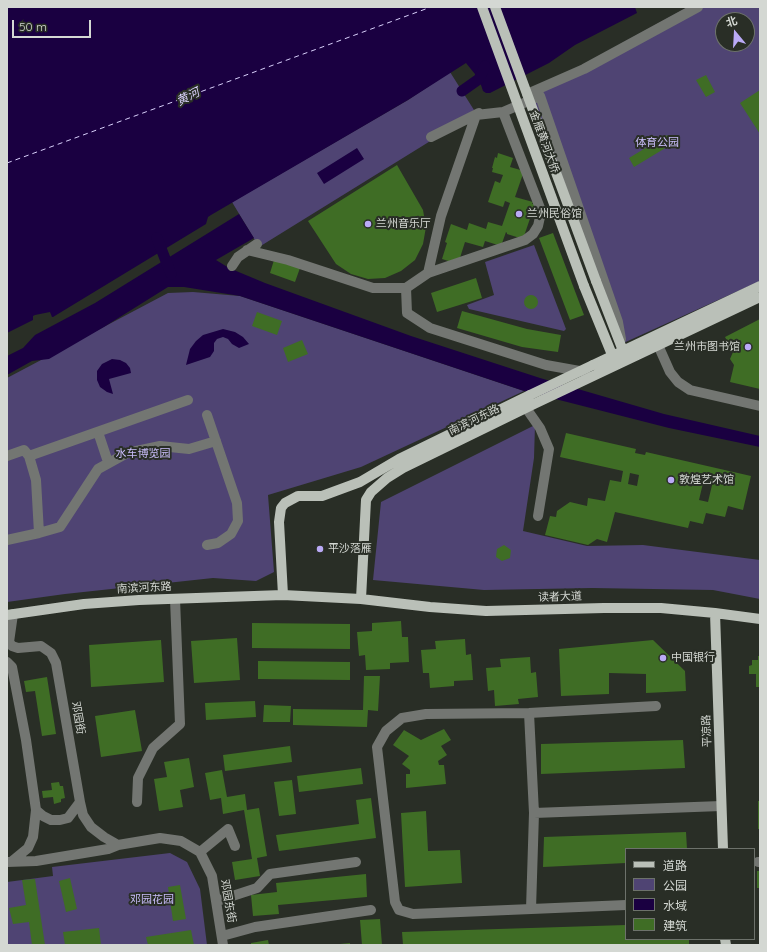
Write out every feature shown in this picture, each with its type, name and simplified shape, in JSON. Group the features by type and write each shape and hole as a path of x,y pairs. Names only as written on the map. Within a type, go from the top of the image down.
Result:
{"main road":[{"name":"金雁黄河大侨","path":"482,7 584,286 614,361"},
{"name":"金雁黄河大侨","path":"495,7 625,356"},
{"name":"南滨河东路","path":"10,614 84,604 175,599 283,595 361,599 364,511 366,500 370,492 387,478 403,468 530,402 595,369 625,356 760,286"},
{"name":"南滨河东路","path":"625,356 658,345 760,297"},
{"name":"南滨河东路","path":"283,595 279,522 281,508 285,503 298,496 322,496 360,482 399,459 530,402"},
{"name":"读者大道","path":"361,599 430,607 486,611 636,607 661,608 760,619"},
{"name":"平凉路","path":"716,613 723,848"}],"street":[{"path":"431,137 476,114 501,106 584,69 698,7"},
{"path":"476,114 503,112 540,96 618,322 625,356"},
{"path":"247,250 288,260 373,288 406,288 428,273 525,240 533,234 538,226 540,208 503,112"},
{"path":"428,273 441,216 476,114"},
{"path":"232,266 238,257 257,244"},
{"path":"406,288 407,313 430,328 546,365 595,369"},
{"path":"658,345 670,372 678,382 690,390 760,406"},
{"path":"29,456 188,400"},
{"path":"530,402 549,450 538,516"},
{"path":"207,545 218,543 231,534 238,521 237,504 208,415"},
{"path":"98,432 108,462"},
{"path":"7,540 39,533 60,526 98,469 108,462 127,453 160,446 189,449 216,441"},
{"path":"7,456 24,450 29,456 36,480 39,533"},
{"path":"137,802 138,778 154,748 180,724 175,599"},
{"name":"邓园街","path":"10,614 9,642 12,646 18,648 41,646 51,653 56,663 83,815 91,826 104,837 118,845"},
{"path":"7,662 12,667 26,740 36,810 33,837 28,848 9,862"},
{"path":"625,906 413,914 399,910 395,902 377,747 386,731 402,718 426,714 529,713 656,706"},
{"path":"529,713 534,813 531,909"},
{"path":"36,810 51,820 60,820 68,818 80,802"},
{"path":"534,813 721,806"},
{"path":"9,862 36,861 108,849 118,845 160,838 181,841 200,852 228,829 235,846"},
{"name":"邓园东街","path":"200,852 212,876 223,940"},
{"path":"217,901 258,888 270,874 356,862"},
{"path":"223,940 255,927 372,910"}],"green space":[{"name":"体育公园","path":"688,7 760,7 760,281 619,345 531,93"},
{"path":"450,72 474,110 432,140 259,247 232,202 408,100"},
{"path":"534,245 566,329 564,331 469,309 467,305 494,295 485,262"},
{"name":"水车博览园","path":"193,292 240,296 524,391 361,467 268,495 274,572 256,581 213,578 65,594 7,602 7,378 168,293"},
{"path":"535,425 534,458 523,531 587,546 643,545 760,560 760,599 713,590 592,588 484,590 373,580 381,502"},
{"name":"邓园花园","path":"170,853 187,862 200,889 207,945 7,945 7,882 53,876 52,867"}],"water":[{"name":"黄河","path":"7,7 635,7 637,13 575,45 549,63 490,93 483,91 479,79 466,63 408,100 211,215 208,217 206,224 53,317 50,312 35,315 33,316 33,320 7,333"},
{"path":"357,148 364,159 324,184 317,173"},
{"path":"239,214 254,238 216,260 229,268 265,283 411,336 540,378 664,414 760,436 760,447 669,428 524,391 240,296 184,287 168,287 49,359 32,361 7,375 7,356 23,348 35,335 95,303"},
{"path":"223,329 235,332 243,337 249,344 239,348 232,344 228,339 223,337 217,339 214,343 214,351 210,357 186,365 190,349 196,341 203,335"},
{"path":"112,359 120,360 126,363 130,368 131,373 109,379 113,394 100,387 97,380 97,371 102,364"}],"building":[{"path":"706,75 715,92 706,97 696,80"},
{"path":"760,90 760,134 740,103"},
{"path":"667,135 672,144 634,167 629,158"},
{"name":"兰州民俗馆","path":"498,153 513,158 510,167 524,171 515,197 533,202 532,204 535,204 523,239 507,234 506,232 501,246 485,241 483,247 465,242 458,264 442,259 447,243 445,242 451,224 467,230 469,223 486,229 488,222 502,226 510,203 505,201 503,207 488,202 495,181 500,183 503,175 492,172 495,157 497,158"},
{"name":"兰州音乐厅","path":"397,165 423,210 426,227 423,244 415,260 401,271 385,278 368,279 351,274 336,264 308,221"},
{"path":"553,233 584,315 570,320 539,238"},
{"path":"274,260 300,268 295,282 270,273"},
{"path":"476,278 482,298 437,312 431,293"},
{"path":"528,295 534,295 538,299 538,305 534,309 528,309 524,305 524,299"},
{"path":"462,311 527,329 561,335 558,352 522,347 457,328"},
{"path":"257,312 282,321 277,335 252,326"},
{"path":"760,319 760,389 730,382 734,365 730,359 733,352 725,337"},
{"path":"302,340 308,354 288,362 283,348"},
{"name":"敦煌艺术馆","path":"566,433 636,449 635,453 645,455 646,452 751,476 743,510 728,506 725,517 706,513 703,524 690,521 688,528 615,512 607,542 597,539 588,545 545,535 550,516 556,517 557,511 570,502 587,506 588,498 605,501 610,480 621,482 623,471 560,457","holes":["630,473 639,475 637,486 628,484","704,479 713,481 708,502 699,500"]},
{"path":"504,545 511,550 510,558 502,561 496,557 497,549"},
{"path":"401,621 402,637 408,637 409,662 390,663 390,669 366,670 365,655 359,656 357,632 372,631 372,623"},
{"path":"252,623 350,624 350,649 252,648"},
{"path":"237,638 240,680 194,683 191,641"},
{"path":"465,639 466,655 471,654 473,680 454,681 454,686 430,688 429,673 423,673 421,650 436,649 435,641"},
{"path":"161,640 164,682 91,687 89,645"},
{"path":"653,640 685,671 686,691 646,693 646,674 609,673 609,694 561,696 559,649"},
{"path":"758,656 760,656 760,687 756,687 756,674 749,674 749,666 752,665 752,660 758,660"},
{"path":"530,657 531,673 536,672 538,697 518,699 519,704 495,706 494,690 488,691 486,668 501,667 500,659"},
{"path":"258,661 350,662 350,680 258,679"},
{"path":"364,676 380,676 378,711 368,710 367,727 293,725 293,709 363,710"},
{"path":"47,677 56,734 42,736 35,691 26,692 24,681"},
{"path":"255,701 256,717 206,720 205,703"},
{"path":"264,705 291,706 290,722 263,722"},
{"path":"135,710 142,751 101,757 95,716"},
{"path":"444,729 451,740 441,746 447,755 438,761 439,765 444,765 446,784 406,788 406,774 410,774 410,770 402,764 409,756 393,745 404,730 421,740"},
{"path":"683,740 685,768 541,774 541,744"},
{"path":"290,746 292,762 225,771 223,755"},
{"path":"189,758 194,787 180,790 183,807 159,811 154,779 167,777 164,762"},
{"path":"361,768 363,784 299,792 297,776"},
{"path":"222,770 227,797 245,794 247,810 259,808 267,856 257,858 260,876 235,880 232,862 252,859 244,810 223,814 221,798 210,800 205,773"},
{"path":"292,780 296,814 279,816 274,782"},
{"path":"59,782 60,786 63,786 65,798 61,799 61,802 54,804 53,797 43,798 42,791 52,790 51,783"},
{"path":"371,798 376,838 279,851 276,835 359,824 356,800"},
{"path":"758,801 760,801 760,829 758,829"},
{"path":"426,811 428,851 460,850 462,883 405,887 401,813"},
{"path":"686,832 687,848 625,848 625,863 543,867 544,837"},
{"path":"757,871 760,871 760,888 757,888"},
{"path":"366,874 367,897 278,905 279,914 253,916 251,895 277,892 276,883"},
{"path":"70,878 77,909 66,912 59,881"},
{"path":"35,879 45,945 32,945 29,922 13,924 9,908 26,905 22,880"},
{"path":"180,885 186,919 173,921 168,887"},
{"path":"380,919 382,945 362,945 360,920"},
{"path":"625,925 625,940 689,940 689,945 403,945 402,932"},
{"path":"99,928 101,945 65,945 63,932"},
{"path":"191,930 194,945 148,945 146,937"},
{"path":"268,940 269,945 251,945 251,943"},
{"path":"350,943 350,945 340,945 340,944"}],"waterway":[{"path":"462,91 479,79 485,66"},
{"path":"157,238 171,274"}],"ferry route":[{"path":"7,163 431,7"}],"place":[{"name":"兰州民俗馆","path":"519,214"},
{"name":"兰州音乐厅","path":"368,224"},
{"name":"兰州市图书馆","path":"748,347"},
{"name":"敦煌艺术馆","path":"671,480"},
{"name":"平沙落雁","path":"320,549"},
{"name":"中国银行","path":"663,658"}]}
